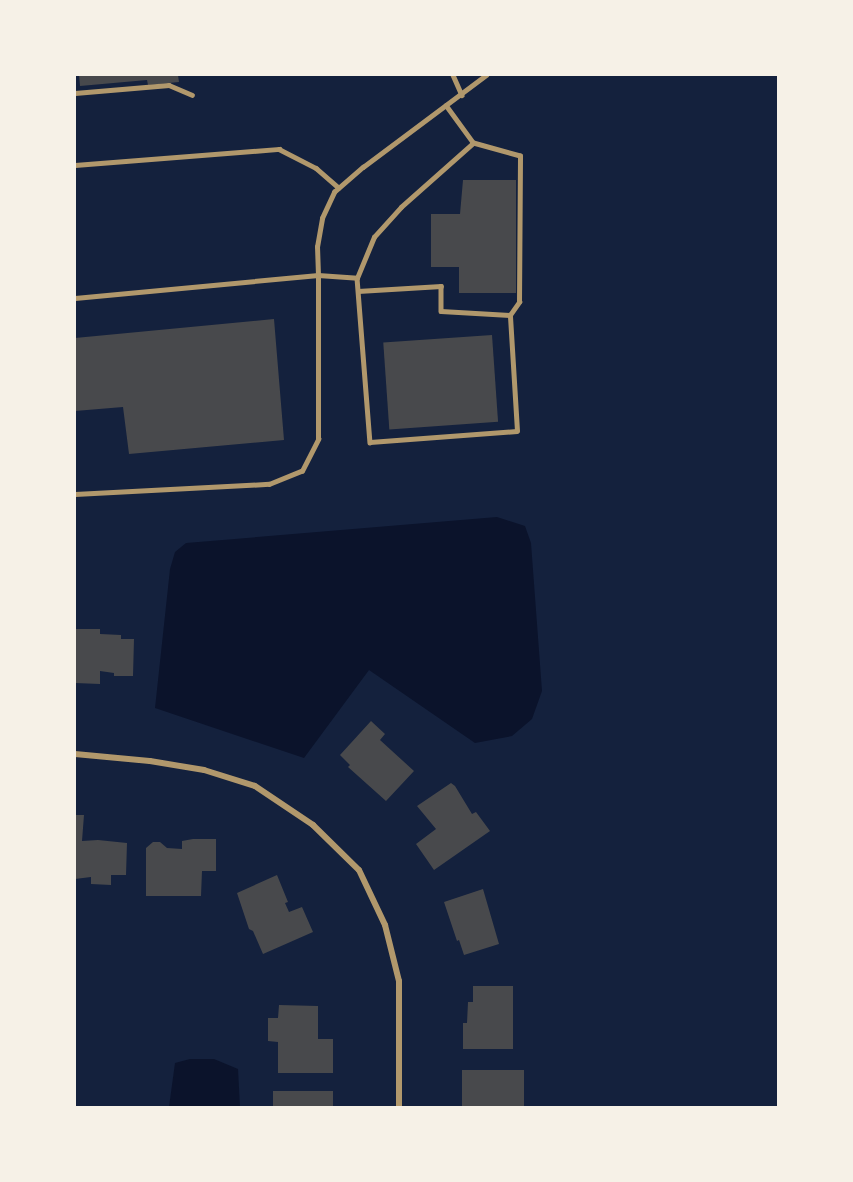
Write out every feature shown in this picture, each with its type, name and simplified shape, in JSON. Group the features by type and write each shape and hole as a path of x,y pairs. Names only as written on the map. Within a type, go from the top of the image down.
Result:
{"street":[{"path":"75,754 150,761 204,770 255,786 313,825 359,870 385,925 399,981 399,1107"}],"lane":[{"path":"453,75 462,95"},
{"path":"75,494 268,484 302,471 318,439 317,247 321,218 339,188 363,167 486,75"},
{"path":"75,93 169,85 192,95"},
{"path":"446,106 473,143 520,156 519,302 510,315 517,431 370,442 357,278 374,237 401,207 473,143"},
{"path":"75,165 279,149 316,168 339,188"},
{"path":"75,298 318,275 357,278"},
{"path":"358,291 441,286 441,311 510,315"}],"water":[{"path":"497,517 525,526 531,543 542,691 532,719 512,736 475,743 369,670 304,758 155,708 170,569 175,552 186,543"},
{"path":"190,1059 214,1059 238,1069 240,1107 169,1107 175,1063"}],"building":[{"path":"79,75 178,75 179,82 148,85 147,80 80,86"},
{"path":"463,180 516,180 516,293 459,293 459,267 431,267 431,214 460,214"},
{"path":"274,319 284,440 129,454 123,407 75,411 75,338"},
{"path":"492,335 498,422 389,429 383,343"},
{"path":"75,629 100,629 100,634 121,635 121,639 134,639 133,676 114,676 114,673 100,671 100,684 75,683"},
{"path":"371,721 385,734 380,740 414,771 386,801 348,767 350,765 340,755"},
{"path":"451,783 472,814 476,812 490,831 434,870 416,844 436,829 417,806"},
{"path":"75,815 84,815 82,841 127,843 126,875 111,875 111,885 91,884 91,877 75,879"},
{"path":"216,839 216,871 202,871 201,896 146,896 146,848 153,842 160,842 167,848 182,849 182,841"},
{"path":"277,875 288,902 285,903 289,912 302,907 313,932 263,954 253,931 249,929 237,893"},
{"path":"483,889 499,944 464,955 444,902"},
{"path":"473,986 513,986 513,1049 463,1049 463,1023 467,1023 468,1002 473,1002"},
{"path":"279,1005 318,1006 318,1039 333,1039 333,1073 278,1073 278,1042 268,1041 268,1018 278,1018"},
{"path":"462,1070 524,1070 524,1106 462,1106"},
{"path":"273,1091 333,1091 333,1107 273,1107"}]}
